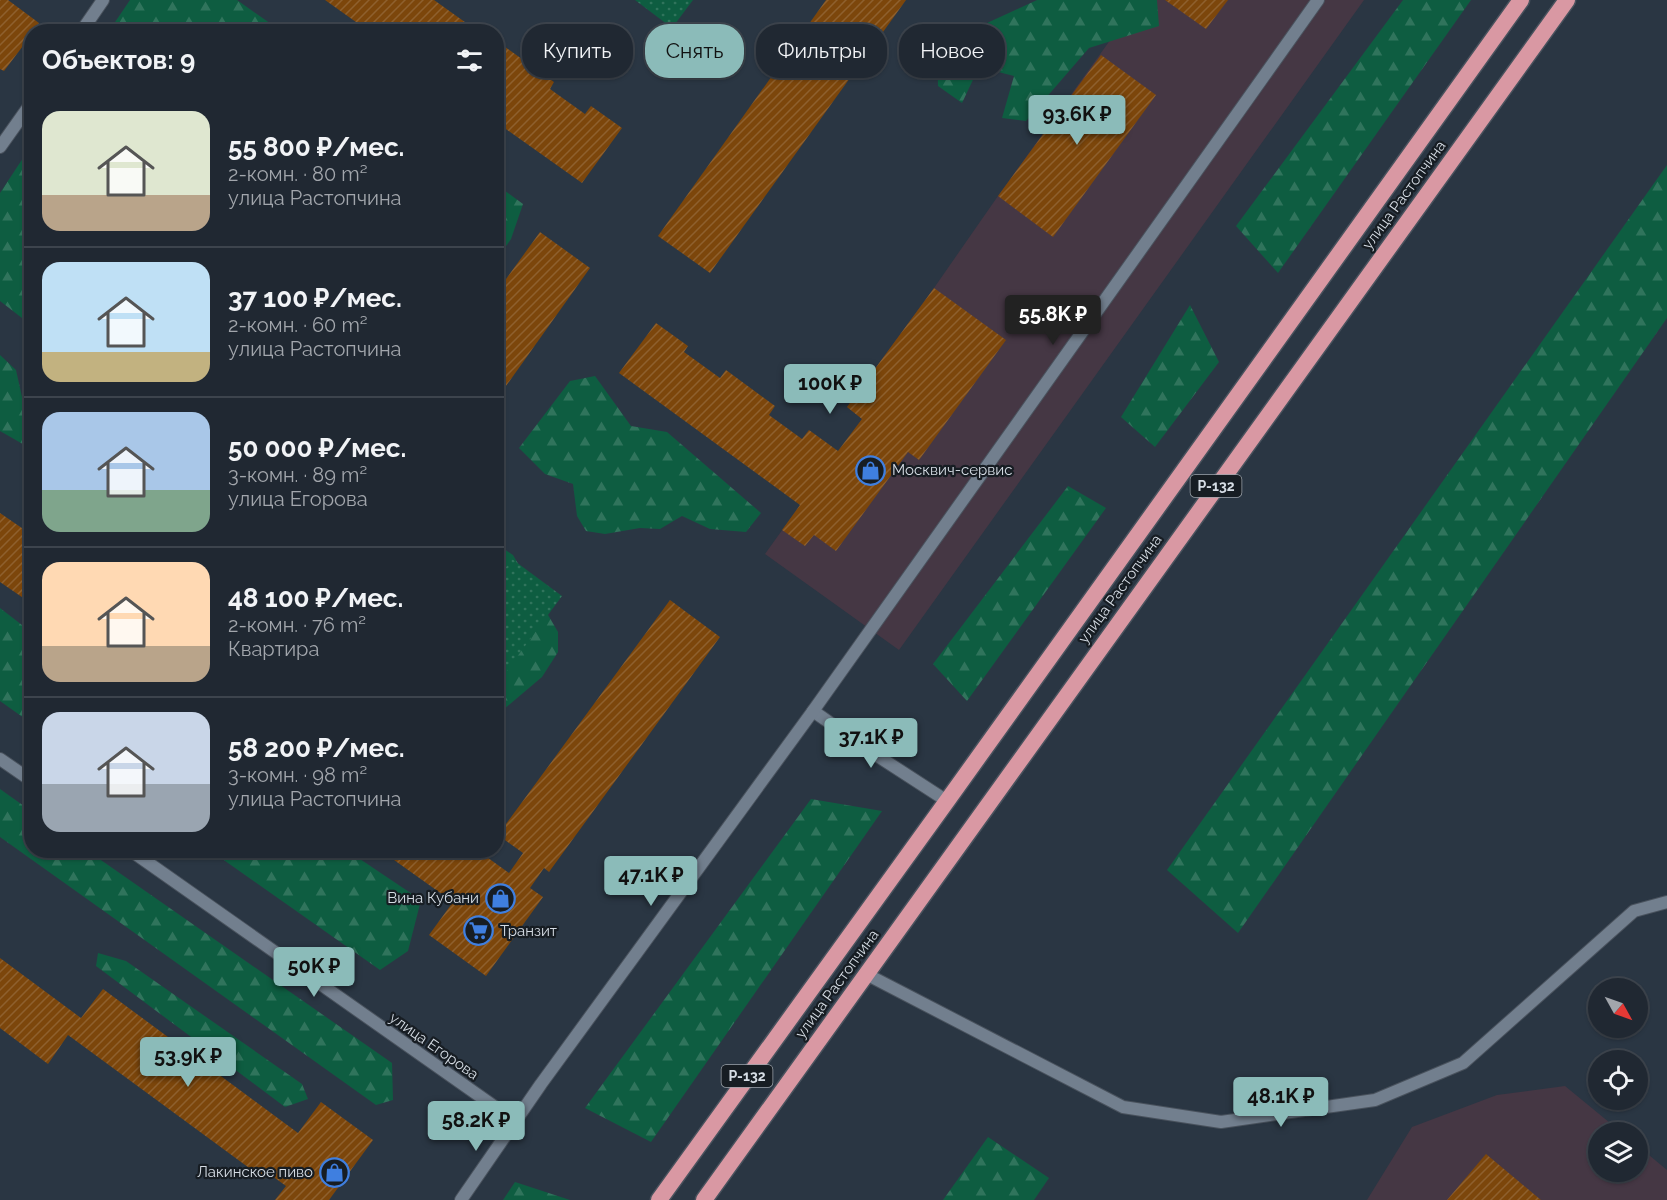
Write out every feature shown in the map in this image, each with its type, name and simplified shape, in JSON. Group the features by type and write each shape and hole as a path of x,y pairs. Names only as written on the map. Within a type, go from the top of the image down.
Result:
{"highway":[{"name":"улица Растопчина","path":"659,1200 1521,0"},
{"name":"улица Растопчина","path":"704,1200 1567,0"}],"street":[{"path":"86,24 103,0"},
{"path":"461,1200 540,1084 813,711 1318,0"},
{"path":"0,147 24,113"},
{"path":"813,711 947,801"},
{"path":"0,759 24,776"},
{"name":"улица Егорова","path":"141,858 515,1121"},
{"path":"866,974 1123,1107 1221,1122 1375,1100 1463,1063 1634,911 1667,902"}],"shaded area":[{"path":"1139,0 1364,0 899,650 765,554 862,419 847,407"},
{"path":"1565,1086 1588,1105 1588,1110 1594,1110 1609,1122 1588,1122 1588,1182 1648,1182 1648,1154 1667,1170 1667,1200 1367,1200 1412,1127 1497,1095"}],"green space":[{"path":"130,0 237,0 271,24 114,24"},
{"path":"635,0 693,0 675,24 667,24"},
{"path":"1037,0 1157,0 1159,26 1089,48 1026,121 1002,118 1014,76 1005,74 1005,24 985,24"},
{"path":"1403,0 1471,0 1278,273 1236,226"},
{"path":"938,78 974,78 962,103 938,86"},
{"path":"24,157 24,320 0,301 0,193"},
{"path":"1667,165 1667,318 1238,933 1167,870"},
{"path":"504,190 523,204 511,239 504,249"},
{"path":"1190,305 1219,362 1155,447 1121,417"},
{"path":"0,355 16,370 24,400 24,445 0,431"},
{"path":"595,376 631,426 667,432 761,513 746,532 710,529 682,516 660,529 640,528 605,534 586,531 577,516 573,484 545,474 519,448 570,381"},
{"path":"1068,486 1106,508 967,701 933,664"},
{"path":"504,549 513,555 558,632 558,652 542,677 504,709"},
{"path":"512,559 562,596 504,675 504,570"},
{"path":"0,608 24,627 24,718 0,701"},
{"path":"0,789 24,806 24,854 0,837"},
{"path":"811,799 882,811 651,1142 585,1108"},
{"path":"29,858 98,858 392,1063 393,1100 376,1105"},
{"path":"221,858 358,858 421,900 408,951 380,970"},
{"path":"98,953 126,961 302,1084 308,1099 285,1107 96,966"},
{"path":"988,1137 1049,1178 1034,1200 943,1200"},
{"path":"515,1182 570,1200 503,1200"}],"building":[{"path":"0,0 8,0 39,23 24,24 24,45 4,71 0,69"},
{"path":"325,0 434,0 468,24 359,24"},
{"path":"826,0 906,0 887,26 887,24 809,24"},
{"path":"1165,0 1228,0 1206,29"},
{"path":"504,46 522,59 522,78 548,78 554,82 550,89 585,114 591,106 622,128 582,183 504,128"},
{"path":"1101,55 1156,95 1053,237 998,196"},
{"path":"770,78 850,78 710,273 658,236"},
{"path":"540,232 590,268 504,389 504,282"},
{"path":"934,288 1006,340 919,460 908,452 836,551 814,535 805,546 782,530 800,505 619,373 656,323 688,346 684,352 720,378 726,370 775,406 769,415 802,439 809,430 838,451 862,419 847,407"},
{"path":"0,513 24,530 24,598 0,582"},
{"path":"670,600 720,637 549,872 544,868 530,888 543,897 486,976 429,935 453,902 391,858 488,858 509,873 523,853 504,839 504,827"},
{"path":"0,958 81,1018 103,989 298,1133 321,1102 373,1140 329,1200 275,1200 286,1186 268,1173 264,1179 68,1035 48,1064 0,1028"},
{"path":"1486,1154 1541,1200 1447,1200"}],"place":[{"name":"Москвич-сервис","path":"871,470"},
{"name":"Вина Кубани","path":"500,898"},
{"name":"Транзит","path":"479,931"},
{"name":"Лакинское пиво","path":"334,1172"}]}
